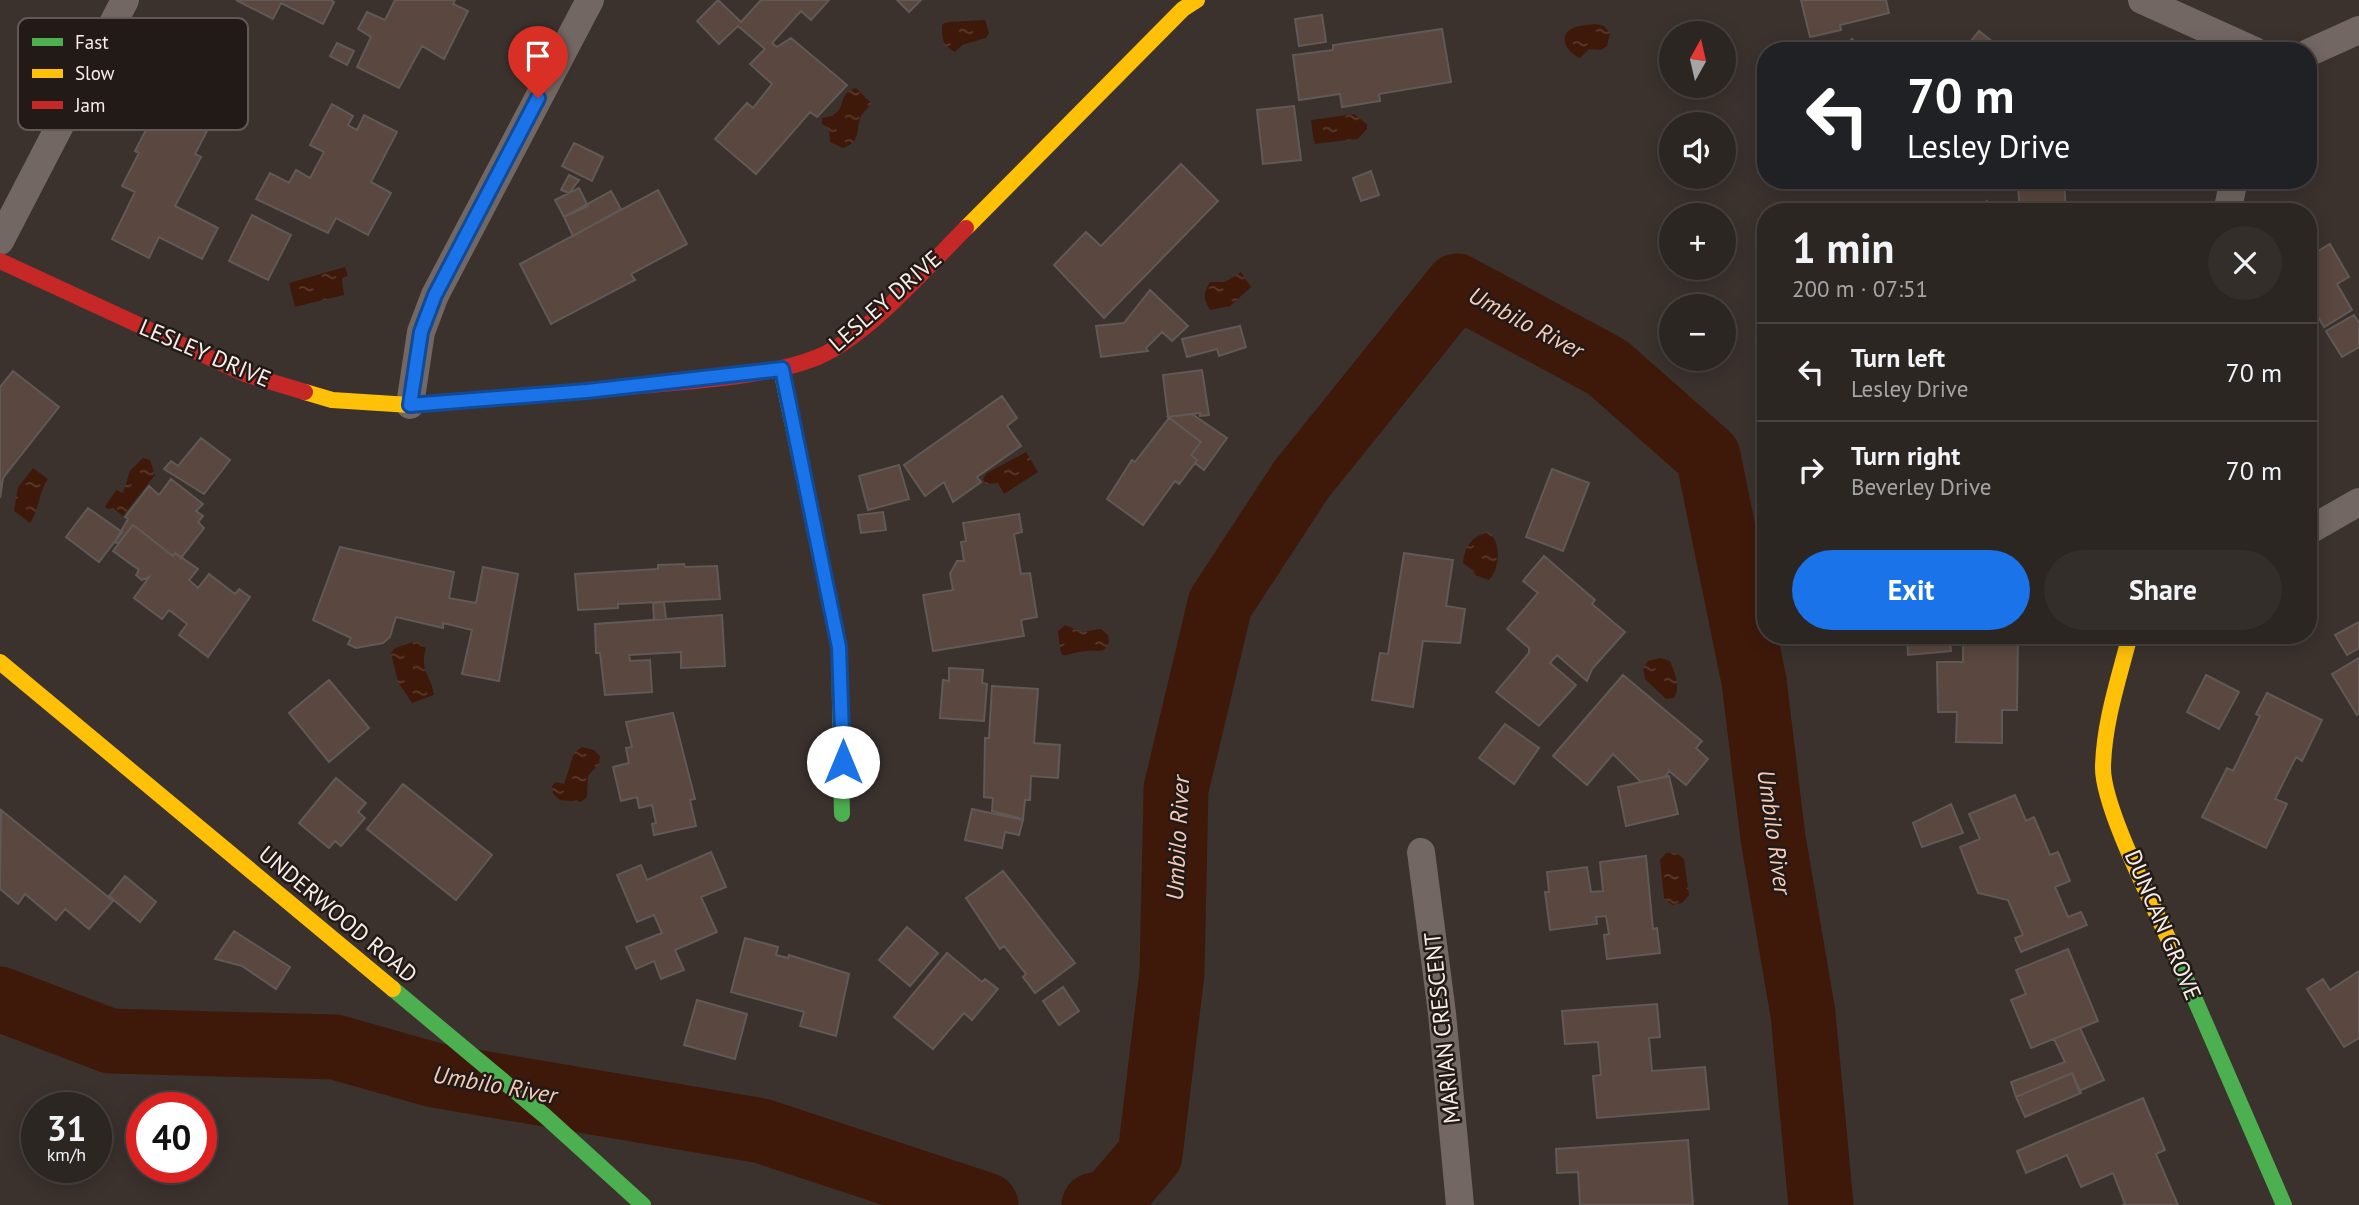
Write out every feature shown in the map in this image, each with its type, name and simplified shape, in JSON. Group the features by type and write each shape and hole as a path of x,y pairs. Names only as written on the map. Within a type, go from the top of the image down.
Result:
{"street":[{"path":"116,18 125,0"},
{"path":"410,405 421,332 435,295 590,0"},
{"name":"LESLEY DRIVE","path":"0,261 245,374 332,400 410,405 587,391 782,369 820,356 852,337 907,287 1183,9 1197,0"},
{"path":"2142,0 2235,42"},
{"path":"2317,49 2359,30"},
{"path":"0,241 58,130"},
{"path":"782,369 839,647 843,737 842,814"},
{"path":"2321,513 2359,502"},
{"name":"DUNCAN GROVE","path":"2132,644 2108,722 2103,770 2110,803 2284,1205"},
{"name":"UNDERWOOD ROAD","path":"0,662 545,1116 643,1205"},
{"name":"MARIAN CRESCENT","path":"1421,852 1442,1013 1460,1205"}],"water":[{"path":"985,20 989,33 986,38 962,45 955,52 945,44 942,25 946,22"},
{"path":"1596,24 1604,26 1610,33 1607,46 1601,50 1589,49 1580,58 1576,56 1566,44 1565,36 1568,31 1575,27"},
{"path":"856,88 871,103 861,116 855,139 843,148 830,142 829,129 822,124 822,118 832,116 839,110 846,94"},
{"path":"1354,114 1367,124 1367,129 1358,139 1314,144 1311,120"},
{"path":"345,267 348,276 342,278 344,295 295,307 289,283"},
{"path":"1241,272 1251,287 1230,306 1210,310 1205,296 1210,282 1225,282"},
{"path":"1026,452 1038,472 1004,494 998,483 986,484 983,479 987,473"},
{"path":"143,458 150,460 155,475 123,516 113,508 105,507 116,490 123,493 130,471"},
{"path":"33,468 48,479 30,523 14,511 18,487"},
{"path":"1488,532 1496,542 1498,555 1489,580 1475,575 1474,571 1463,563 1470,543 1477,536"},
{"path":"1065,625 1081,632 1101,629 1108,635 1109,643 1104,650 1064,655 1060,650 1058,631"},
{"path":"416,641 426,648 424,663 434,695 412,703 398,682 391,653 395,648"},
{"path":"1660,658 1670,661 1674,671 1677,684 1674,698 1666,699 1645,679 1643,669 1648,661"},
{"path":"582,747 594,750 600,756 599,764 588,776 587,797 581,802 560,800 553,794 552,786 556,782 564,784 574,753"},
{"path":"1675,852 1684,859 1689,895 1682,903 1672,905 1664,898 1660,860 1666,853"}],"building":[{"path":"236,0 334,2 323,24 281,3 273,19"},
{"path":"395,0 455,0 453,4 468,11 444,59 422,46 399,88 357,67 371,37 358,29 367,12 385,20"},
{"path":"718,0 741,22 761,0 829,0 811,20 801,11 772,43 777,47 791,38 847,85 817,117 810,112 756,174 715,139 747,103 753,108 772,84 750,64 765,49 738,26 719,44 697,21"},
{"path":"897,0 921,0 909,12"},
{"path":"1801,0 1886,0 1889,13 1840,25 1841,30 1810,37"},
{"path":"1322,15 1326,42 1299,46 1295,19"},
{"path":"1442,29 1451,82 1379,94 1380,101 1342,107 1340,94 1299,100 1293,55 1333,50 1333,45"},
{"path":"1979,31 1993,42 1970,42"},
{"path":"337,43 354,51 347,65 330,56"},
{"path":"332,104 353,116 348,125 357,130 364,115 397,132 371,182 391,193 368,235 336,218 328,233 256,199 270,173 289,183 296,170 310,178 324,152 310,145"},
{"path":"1294,106 1301,160 1263,164 1257,110"},
{"path":"146,130 208,130 195,154 201,157 175,206 218,228 202,259 159,237 149,258 112,239 135,192 122,186 139,153 135,151"},
{"path":"574,143 603,157 592,181 562,166"},
{"path":"1181,164 1218,201 1104,318 1054,265 1086,232 1101,246"},
{"path":"1371,171 1379,195 1361,201 1353,178"},
{"path":"569,175 579,180 569,193 561,190"},
{"path":"579,188 588,206 564,217 555,200"},
{"path":"2018,189 2064,189 2065,203 2019,203"},
{"path":"658,190 687,244 631,274 635,280 551,324 520,264"},
{"path":"611,191 621,209 573,236 564,217"},
{"path":"252,215 291,235 268,280 229,261"},
{"path":"2330,244 2349,277 2337,284 2352,310 2324,327 2317,315 2317,252"},
{"path":"1150,290 1188,326 1172,341 1162,332 1146,348 1148,351 1101,357 1096,326 1124,323"},
{"path":"2354,315 2359,323 2359,347 2342,357 2326,331"},
{"path":"1240,326 1246,347 1219,356 1217,349 1187,357 1182,339"},
{"path":"1202,370 1209,415 1200,416 1200,413 1168,417 1163,375"},
{"path":"13,371 59,407 3,478 0,498 0,387"},
{"path":"1002,396 1017,418 1007,426 1021,446 977,477 981,482 953,502 944,482 925,496 904,465"},
{"path":"1192,414 1227,438 1204,470 1195,463 1197,460 1191,455 1201,442 1168,417"},
{"path":"1169,418 1201,442 1191,455 1197,460 1179,484 1175,481 1143,525 1107,499 1132,460 1135,462"},
{"path":"201,438 230,460 204,494 164,469 171,461 178,466"},
{"path":"899,465 909,499 868,510 859,476"},
{"path":"1552,469 1589,483 1563,551 1526,537"},
{"path":"171,479 203,504 196,511 203,516 198,522 204,528 181,558 175,553 173,556 133,525 118,544 115,542 128,519 125,517 149,486 159,495"},
{"path":"88,508 122,532 99,562 66,537"},
{"path":"883,512 886,530 861,533 858,515"},
{"path":"1019,514 1022,532 1014,534 1021,574 1030,573 1037,617 1021,620 1024,636 933,651 923,595 953,590 950,574 957,561 964,561 961,542 966,541 963,523"},
{"path":"133,525 173,556 175,553 198,569 189,580 198,588 209,574 235,594 239,589 250,597 208,657 179,635 187,624 169,610 162,619 134,598 149,577 142,580 136,575 139,570 113,551"},
{"path":"340,547 454,572 449,598 476,603 483,567 518,574 499,681 462,674 472,630 443,623 443,628 396,617 390,637 383,643 356,648 348,644 351,638 313,620"},
{"path":"1404,553 1453,560 1446,606 1465,609 1460,643 1423,641 1413,707 1372,700 1380,653 1388,654"},
{"path":"1544,556 1595,600 1592,604 1625,632 1592,669 1587,681 1557,655 1550,663 1576,685 1539,726 1496,692 1529,653 1529,648 1507,629 1538,593 1523,581"},
{"path":"684,564 685,567 717,566 720,599 618,604 618,608 578,610 575,574 658,569 658,565"},
{"path":"664,602 666,619 654,620 653,603"},
{"path":"722,615 725,666 681,668 681,652 629,655 630,661 650,660 652,692 605,695 600,653 596,653 595,624"},
{"path":"2359,622 2359,648 2347,655 2335,635"},
{"path":"1907,644 1950,644 1951,651 1908,655"},
{"path":"1963,644 2018,644 2017,710 2002,710 2002,743 1956,742 1957,712 1938,712 1937,662 1963,662"},
{"path":"2359,658 2359,714 2357,715 2332,674"},
{"path":"949,668 983,670 982,683 987,684 984,721 940,718 943,680 949,681"},
{"path":"1623,675 1702,741 1696,748 1708,759 1686,785 1669,771 1665,777 1641,782 1613,754 1587,785 1553,756"},
{"path":"2206,675 2239,692 2219,729 2187,712"},
{"path":"329,680 369,728 329,762 289,713"},
{"path":"992,686 1038,689 1034,743 1060,745 1058,778 1031,776 1030,800 1025,800 1023,819 992,811 993,798 984,797 985,738 989,738"},
{"path":"2267,693 2322,720 2302,761 2296,757 2275,799 2287,804 2266,848 2202,817 2227,768 2233,771 2260,716 2256,714"},
{"path":"673,713 695,799 690,800 696,826 654,835 652,824 656,823 652,805 639,808 637,797 621,801 613,767 629,763 626,748 632,747 626,722"},
{"path":"1505,724 1539,748 1514,784 1479,758"},
{"path":"1669,776 1678,814 1626,826 1618,787"},
{"path":"336,778 366,803 358,812 365,818 341,846 335,841 329,848 299,823"},
{"path":"403,784 492,855 456,900 367,829"},
{"path":"2015,795 2026,821 2034,817 2050,855 2058,852 2070,881 2055,887 2068,917 2081,912 2087,925 2021,952 2015,938 2023,935 2008,900 1978,893 1960,847 1980,839 1969,814"},
{"path":"1951,804 1963,833 1922,847 1913,823"},
{"path":"972,809 1023,820 1019,835 1005,832 1002,848 965,840"},
{"path":"1,810 113,901 89,929 65,909 56,920 25,894 18,904 0,889"},
{"path":"711,852 726,887 701,897 717,932 675,950 684,970 661,979 654,961 636,969 626,947 662,933 654,915 637,922 617,875 641,865 647,880"},
{"path":"1646,856 1653,929 1657,928 1660,953 1607,959 1604,935 1609,934 1606,916 1596,917 1597,924 1550,930 1545,892 1549,892 1547,872 1587,867 1591,892 1603,891 1600,862"},
{"path":"1003,871 1075,963 1035,993 1023,977 1026,974 1004,946 1000,949 966,898"},
{"path":"125,876 156,902 140,922 109,896"},
{"path":"907,927 938,953 910,986 879,960"},
{"path":"234,931 290,967 276,989 242,966 215,959"},
{"path":"745,938 778,947 776,955 788,958 789,955 849,974 836,1036 800,1026 804,1012 731,992"},
{"path":"2068,949 2098,1021 2031,1048 2011,1000 2026,994 2016,970"},
{"path":"947,953 982,982 985,979 998,989 972,1020 964,1013 933,1049 894,1017"},
{"path":"2359,971 2359,1038 2344,1047 2307,989 2323,979 2330,990"},
{"path":"1063,987 1079,1011 1059,1025 1043,1001"},
{"path":"697,1000 747,1014 735,1059 684,1045"},
{"path":"1657,1004 1660,1037 1649,1038 1652,1071 1705,1067 1709,1109 1597,1118 1593,1076 1601,1075 1598,1042 1565,1044 1562,1011"},
{"path":"2080,1028 2104,1080 2079,1091 2072,1073 2016,1097 2011,1082 2065,1062 2054,1039"},
{"path":"2072,1073 2081,1093 2025,1117 2016,1097"},
{"path":"2143,1098 2165,1150 2156,1154 2178,1205 2122,1205 2125,1204 2113,1173 2081,1187 2067,1155 2026,1173 2017,1151"},
{"path":"1688,1140 1693,1205 1580,1205 1578,1172 1557,1173 1556,1149"}],"waterway":[{"name":"Umbilo River","path":"1094,1205 1109,1203 1150,1155 1172,973 1176,789 1220,604 1301,480 1457,286 1607,367 1708,456 1754,681 1773,838 1803,1014 1821,1205"},
{"name":"Umbilo River","path":"0,999 110,1041 335,1047 434,1075 762,1131 986,1205"}],"traffic: fast":[{"path":"781,369 839,647 842,814"},
{"path":"2177,958 2284,1205"},
{"path":"393,989 545,1116 643,1205"}],"traffic: slow":[{"path":"966,228 1183,9 1197,0"},
{"path":"305,392 332,400 410,405 608,389"},
{"path":"2128,644 2106,733 2103,767 2105,785 2121,834 2177,958"},
{"path":"0,662 393,989"}],"traffic: jam":[{"path":"608,389 770,371 818,357 837,347 877,317 966,228"},
{"path":"0,261 245,374 305,392"}],"route":[{"path":"538,98 435,295 421,332 411,382 410,405 587,391 782,369 839,647 843,762"}]}
